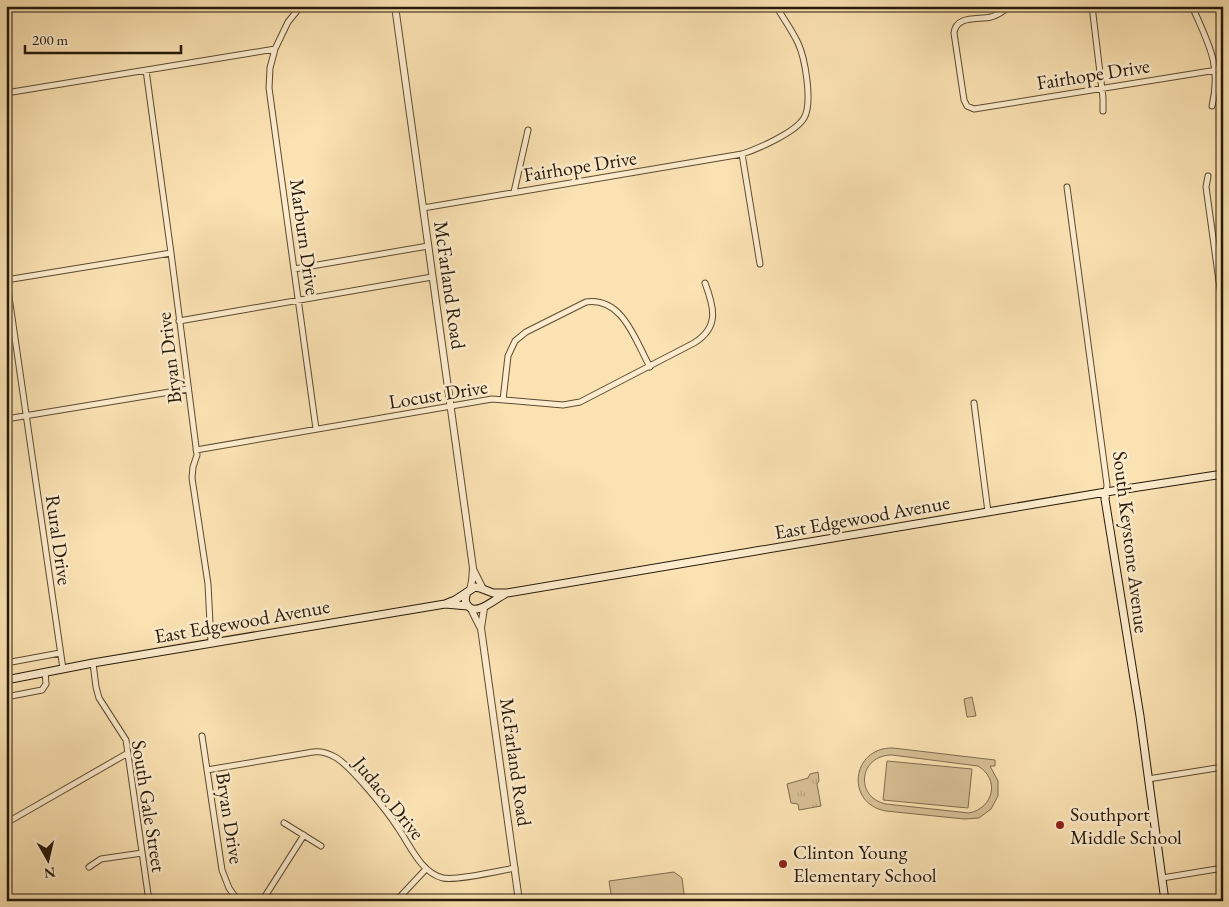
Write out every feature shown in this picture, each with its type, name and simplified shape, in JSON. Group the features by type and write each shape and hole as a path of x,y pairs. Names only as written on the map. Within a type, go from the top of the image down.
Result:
{"main road":[{"name":"East Edgewood Avenue","path":"445,604 475,587 493,593 507,593 1223,474"},
{"name":"South Keystone Avenue","path":"1106,492 1105,499 1165,901"},
{"path":"484,590 488,596 485,606"},
{"path":"468,591 465,599 470,607"},
{"name":"East Edgewood Avenue","path":"6,680 92,663 445,604 470,607 476,610 507,593"}],"street":[{"name":"Marburn Drive","path":"301,6 288,22 275,49 270,68 269,88 316,429"},
{"name":"McFarland Road","path":"395,6 473,568 472,582 468,591"},
{"name":"Fairhope Drive","path":"423,208 742,154 762,147 795,128 803,119 809,101 802,52 796,38 776,6"},
{"name":"Fairhope Drive","path":"1009,6 991,17 962,21 957,25 954,33 964,99 969,107 974,108 1223,69"},
{"path":"1092,6 1103,111"},
{"path":"1192,6 1210,49 1215,70 1216,90 1212,106"},
{"path":"6,93 275,49"},
{"name":"Bryan Drive","path":"146,70 196,450 192,481 208,584 211,643"},
{"path":"514,192 528,130"},
{"path":"742,154 760,264"},
{"path":"1208,176 1206,188 1223,310"},
{"name":"South Keystone Avenue","path":"1067,187 1108,485 1106,492"},
{"path":"294,269 428,246"},
{"path":"6,279 171,253"},
{"path":"180,321 432,277"},
{"name":"Rural Drive","path":"6,279 63,669"},
{"name":"Locust Drive","path":"196,450 492,399 563,405 580,402 698,341 707,332 713,311 705,283"},
{"path":"503,400 508,356 515,342 526,332 586,302 596,301 605,303 620,312 650,367"},
{"path":"6,419 188,389"},
{"path":"974,403 988,512"},
{"name":"McFarland Road","path":"473,568 484,590"},
{"name":"McFarland Road","path":"485,606 481,628 519,901"},
{"name":"McFarland Road","path":"470,607 481,628"},
{"path":"6,663 60,653"},
{"name":"South Gale Street","path":"92,663 98,694 102,704 123,734 128,753 149,901"},
{"path":"6,698 42,690 46,684 45,672"},
{"name":"Bryan Drive","path":"202,736 222,870 229,888 238,901"},
{"name":"Judaco Drive","path":"207,770 313,752 324,752 337,758 360,781 396,825 426,868"},
{"path":"6,823 128,753"},
{"path":"1148,779 1223,768"},
{"path":"284,823 322,846"},
{"path":"262,901 304,835"},
{"path":"89,867 101,859 142,853"},
{"path":"396,901 426,868 437,876 452,878 515,868"},
{"path":"1162,878 1223,868"}],"green space":[{"path":"972,697 976,716 967,717 964,699"},
{"path":"893,748 995,760 995,766 990,766 998,781 998,796 991,809 979,818 964,819 886,811 873,806 864,798 859,788 858,776 868,756 879,750","holes":["892,755 978,766 989,778 991,792 989,799 984,805 969,813 886,804 876,800 869,793 865,785 867,769 873,762 881,757"]},
{"path":"887,761 972,769 968,808 883,800"},
{"path":"818,772 819,781 817,784 821,806 799,810 798,804 791,803 787,784 808,778 810,774"},
{"path":"674,872 682,878 685,901 612,901 609,881"}],"place":[{"name":"Southport Middle School","path":"1060,825"},
{"name":"Clinton Young Elementary School","path":"783,864"}]}
